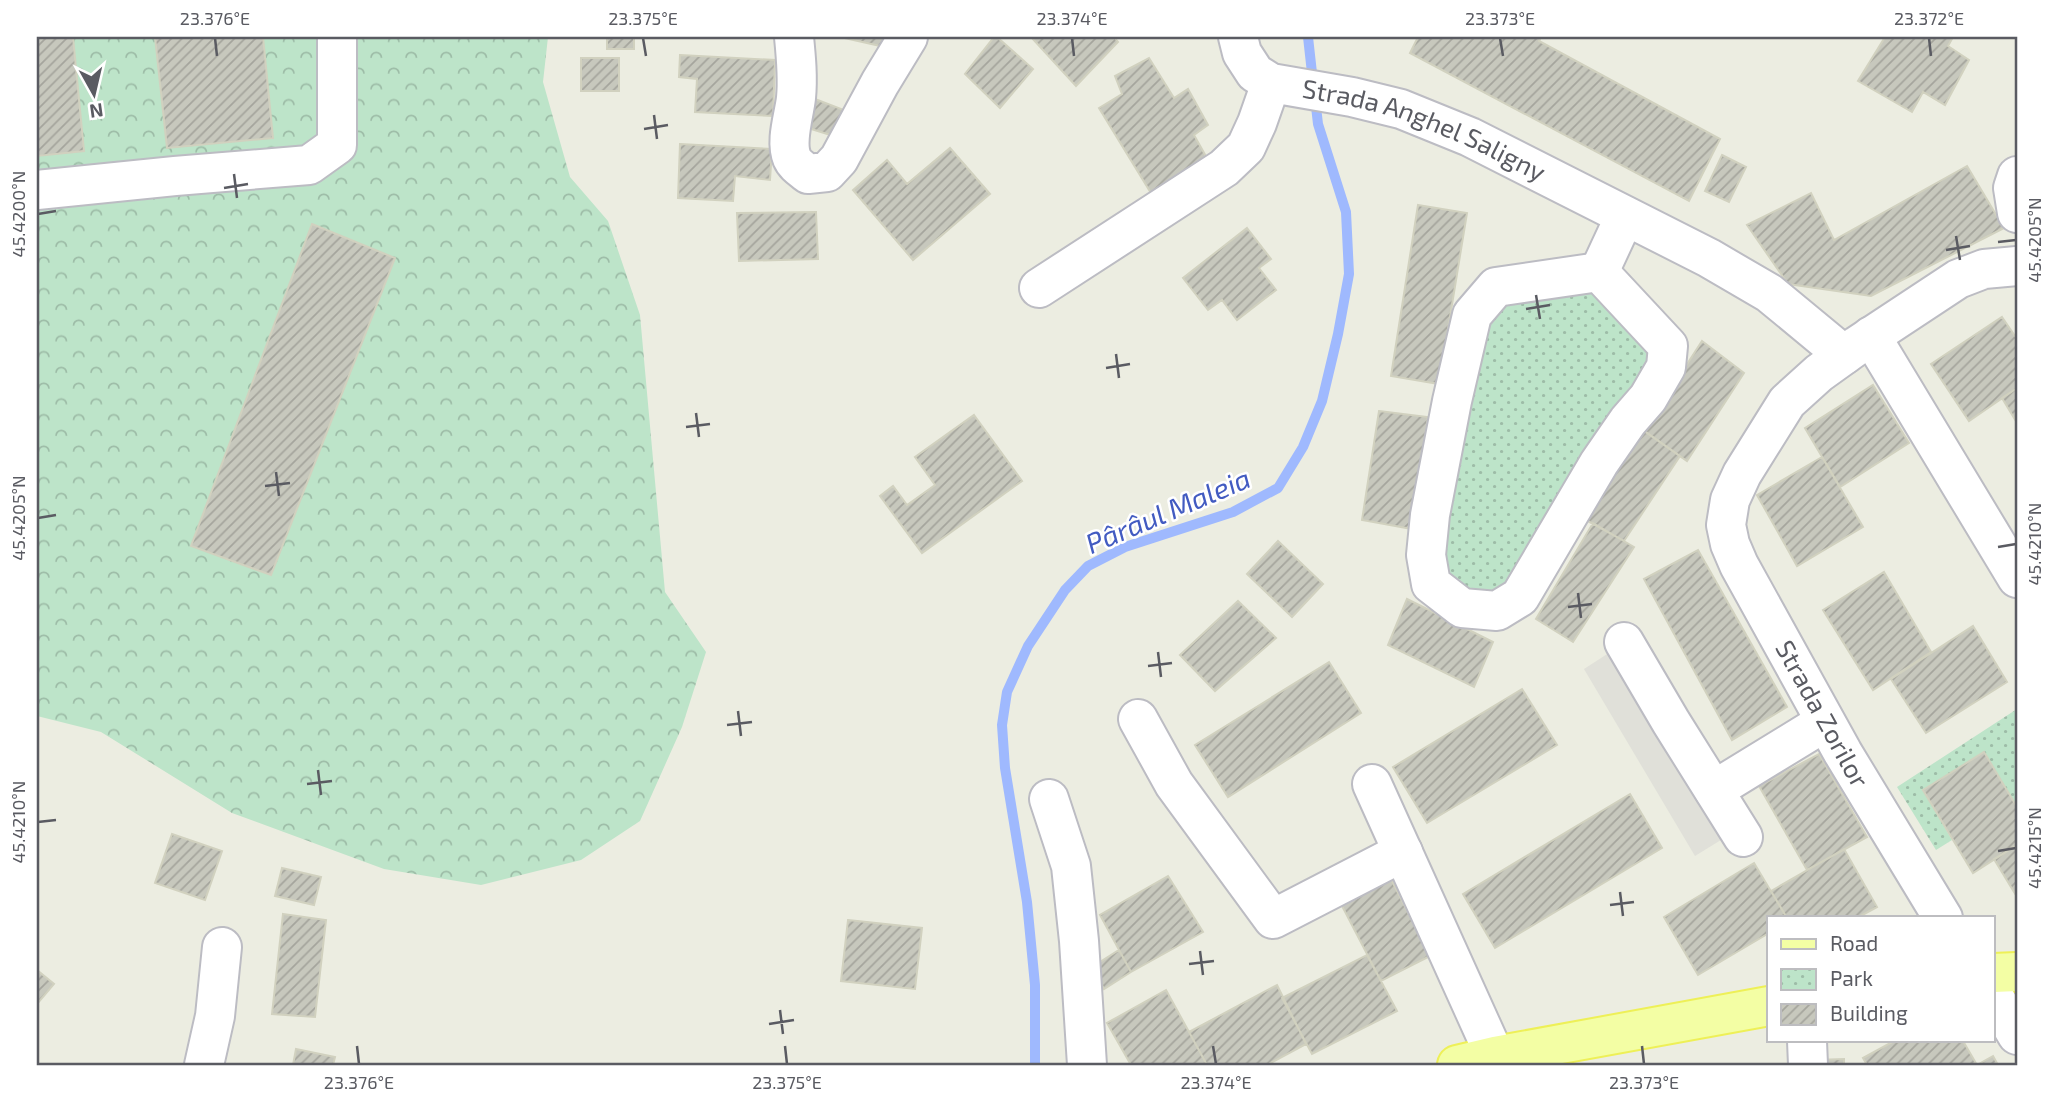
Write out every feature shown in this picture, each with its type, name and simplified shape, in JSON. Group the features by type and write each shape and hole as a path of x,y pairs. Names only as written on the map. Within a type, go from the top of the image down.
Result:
{"main road":[{"path":"1994,973 2017,972"},
{"path":"1457,1065 1497,1061 1767,1006"}],"street":[{"path":"37,190 309,165 337,145 337,37"},
{"path":"794,37 797,83 790,137 791,155 796,164 808,174 827,172 839,159 908,37"},
{"name":"Strada Anghel Saligny","path":"1238,37 1242,52 1255,73 1278,85 1352,97 1401,109 1470,137 1709,258 1857,346 2017,579"},
{"path":"1039,288 1224,168 1246,147 1278,85"},
{"path":"2017,176 2013,188 2017,213"},
{"path":"1599,272 1625,216"},
{"path":"1857,346 1958,279 1984,270 2017,266"},
{"path":"1599,272 1668,346 1666,367 1648,398 1628,421 1599,463 1520,597 1497,611 1462,608 1431,584 1426,555 1430,515 1472,315 1496,287 1599,272"},
{"name":"Strada Zorilor","path":"1857,346 1819,373 1787,402 1742,474 1730,500 1726,525 1730,544 1825,722 1942,916"},
{"path":"1624,642 1743,837"},
{"path":"1138,719 1174,784 1273,919 1403,852"},
{"path":"1714,790 1825,722"},
{"path":"1372,784 1497,1061"},
{"path":"1049,799 1071,866 1087,1065"},
{"path":"204,1065 215,1016 222,947"},
{"path":"1994,997 2017,1034"},
{"path":"1807,1042 1808,1065"}],"shaded area":[{"path":"1615,649 1729,835 1695,856 1584,669"}],"green space":[{"path":"37,37 548,37 543,82 570,177 608,221 640,315 665,592 706,652 682,727 640,821 581,860 481,885 384,869 232,813 101,732 37,716"},
{"path":"1591,279 1661,347 1515,590 1462,601 1431,547 1477,317 1501,290"},
{"path":"2017,709 2017,807 1984,753 1923,790 1952,840 1936,850 1897,787"}],"building":[{"path":"37,37 73,37 84,151 37,156"},
{"path":"155,37 263,37 273,138 167,148"},
{"path":"607,37 634,37 634,49 607,49"},
{"path":"840,37 889,37 885,47"},
{"path":"994,37 1033,69 1000,108 965,74"},
{"path":"1031,37 1114,37 1118,42 1076,86"},
{"path":"1418,37 1541,37 1539,41 1720,139 1689,201 1410,53"},
{"path":"1885,37 1953,37 1948,46 1969,60 1945,105 1923,92 1912,112 1858,81"},
{"path":"680,55 775,60 773,116 695,112 697,79 679,77"},
{"path":"581,58 619,58 619,91 581,91"},
{"path":"1149,58 1174,98 1188,89 1208,125 1194,135 1208,160 1154,198 1099,108 1122,94 1115,76"},
{"path":"815,99 849,112 840,138 805,127"},
{"path":"680,144 772,149 770,180 735,176 733,201 678,198"},
{"path":"950,148 990,194 913,260 853,190 887,160 907,184"},
{"path":"1722,155 1746,167 1729,202 1705,191"},
{"path":"1967,166 2004,228 1871,296 1788,284 1747,225 1811,193 1834,240"},
{"path":"1418,205 1467,213 1439,384 1391,376"},
{"path":"816,212 818,259 739,261 737,213"},
{"path":"312,224 395,258 271,575 191,546"},
{"path":"1247,228 1271,259 1259,268 1276,290 1237,320 1222,300 1208,310 1183,278"},
{"path":"2002,317 2017,339 2017,388 1969,421 1931,364"},
{"path":"1702,341 1744,373 1687,461 1644,431"},
{"path":"1873,385 1909,443 1840,487 1805,428"},
{"path":"2017,388 2017,423 2002,398"},
{"path":"1379,411 1428,417 1412,529 1362,520"},
{"path":"974,415 1022,481 922,553 880,496 893,486 907,505 935,485 915,457"},
{"path":"1639,427 1680,456 1624,541 1580,517"},
{"path":"1822,457 1863,527 1797,566 1757,495"},
{"path":"1593,523 1634,547 1573,642 1536,619"},
{"path":"1278,541 1323,584 1292,617 1247,574"},
{"path":"1698,550 1787,707 1732,740 1644,579"},
{"path":"1884,572 1931,652 1873,690 1823,610"},
{"path":"1407,599 1493,642 1474,687 1388,645"},
{"path":"1238,601 1276,638 1215,691 1180,655"},
{"path":"1973,626 2007,682 1926,733 1891,679"},
{"path":"1329,662 1361,713 1228,797 1195,745"},
{"path":"1522,689 1557,745 1427,823 1393,767"},
{"path":"1984,752 2017,807 2017,845 1973,873 1923,790"},
{"path":"1819,754 1867,837 1807,870 1759,786"},
{"path":"1630,794 1662,848 1495,948 1463,894"},
{"path":"172,834 222,851 205,900 155,883"},
{"path":"2017,845 2017,897 1994,859"},
{"path":"1844,849 1877,907 1861,916 1786,916 1771,891"},
{"path":"1754,863 1786,916 1767,916 1767,934 1698,975 1664,917"},
{"path":"282,868 321,877 314,905 275,896"},
{"path":"1168,876 1203,932 1131,972 1100,915"},
{"path":"1391,879 1430,956 1381,981 1342,906"},
{"path":"283,914 326,920 315,1017 272,1014"},
{"path":"848,920 922,928 915,989 841,981"},
{"path":"1119,950 1131,972 1104,989 1092,967"},
{"path":"1367,955 1397,1011 1312,1054 1282,998"},
{"path":"37,970 54,984 37,1004"},
{"path":"1277,985 1306,1044 1267,1065 1207,1065 1189,1032"},
{"path":"1166,990 1207,1065 1131,1065 1107,1023"},
{"path":"1892,1042 1964,1042 1977,1065 1867,1065 1863,1058"},
{"path":"296,1049 335,1057 333,1065 293,1065"},
{"path":"1993,1056 1998,1065 1977,1065"},
{"path":"1844,1059 1844,1065 1815,1065 1815,1060"}],"waterway":[{"name":"Pârâul Maleia","path":"1308,37 1313,82"},
{"name":"Pârâul Maleia","path":"1035,1065 1035,985 1027,902 1005,768 1002,725 1007,692 1028,646 1065,590 1088,566 1125,547 1233,512 1278,488 1303,447 1322,401 1349,274 1346,212 1318,124 1315,98"}]}
